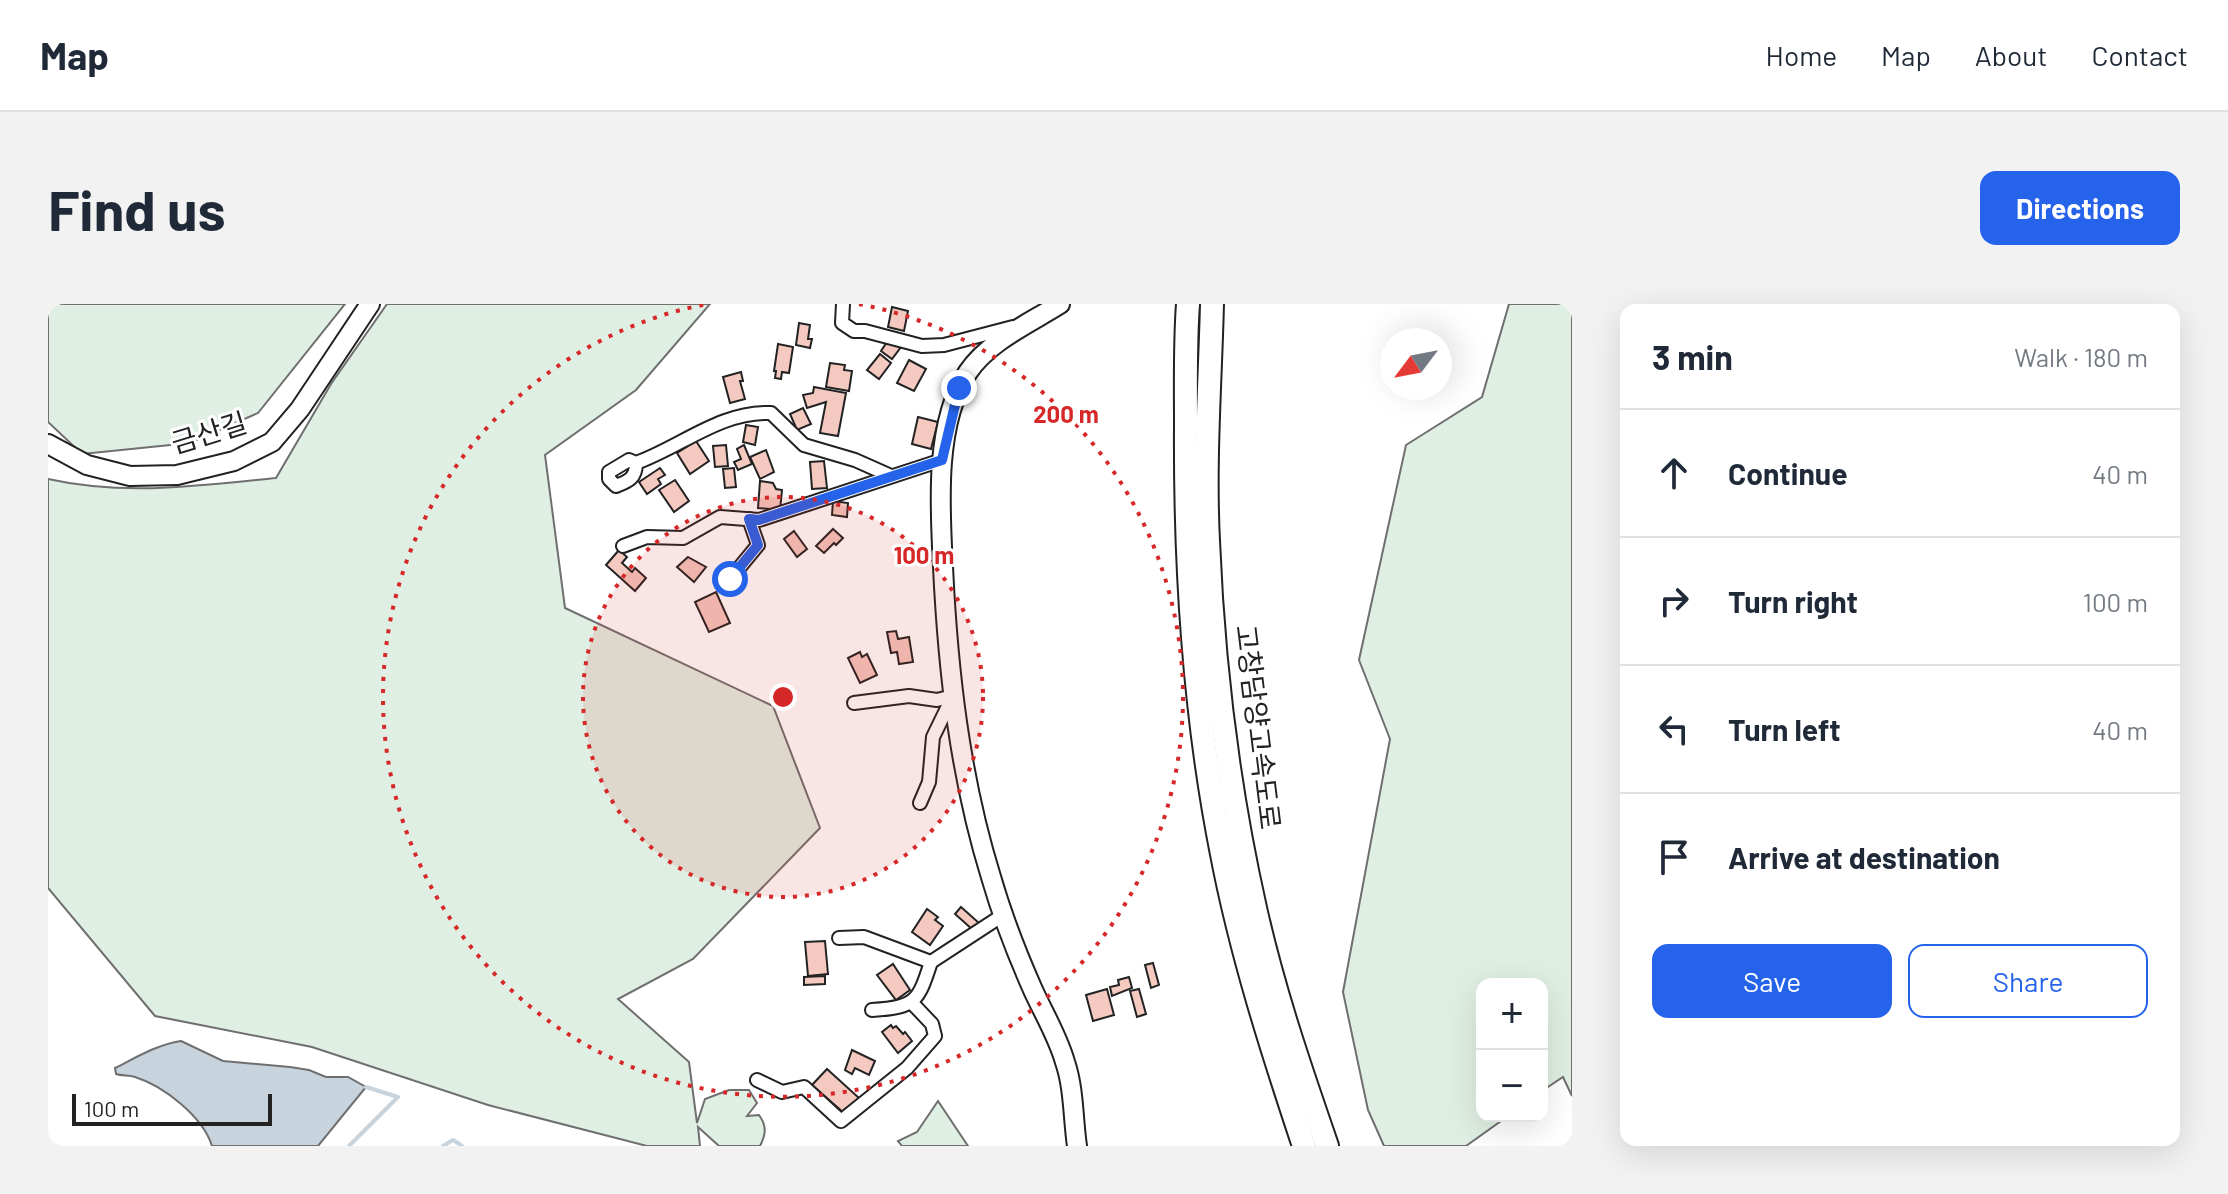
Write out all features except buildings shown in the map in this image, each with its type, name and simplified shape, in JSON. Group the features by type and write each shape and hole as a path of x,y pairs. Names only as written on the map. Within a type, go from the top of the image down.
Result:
{"highway":[{"name":"고창담양고속도로","path":"1188,304 1188,570 1206,759 1239,929 1304,1146"},
{"name":"고창담양고속도로","path":"1212,304 1207,539 1225,736 1255,909 1285,1019 1327,1146"}],"street":[{"name":"금산길","path":"48,444 87,465 130,476 177,475 234,461 272,442 300,409 370,304"},
{"path":"843,304 842,323 854,331 922,346 944,345 1031,322"},
{"path":"1060,304 981,356 969,371 959,388 950,421 942,460 940,501 946,635 968,785 1003,915 1066,1064 1077,1146"},
{"path":"636,463 733,417 771,413 804,445 855,460 891,476"},
{"path":"623,546 647,537 683,538 720,517 759,520 942,460"},
{"path":"730,579 758,545 749,519"},
{"path":"854,703 909,696 937,700 953,696"},
{"path":"920,803 929,782 933,737 953,696"},
{"path":"872,1010 892,1009 912,1003 921,993 931,962 1003,915"},
{"path":"839,938 864,937 931,962"},
{"path":"757,1080 782,1092 804,1087 841,1121 907,1068 935,1036 932,1024 912,1003"}],"green space":[{"path":"48,304 345,304 258,413 190,443 82,454 48,422"},
{"path":"387,304 710,304 636,390 545,455 565,608 773,706 820,828 693,959 618,999 689,1062 697,1123 705,1099 729,1090 749,1090 757,1103 747,1116 759,1115 764,1126 760,1146 719,1146 698,1127 700,1146 647,1146 488,1105 312,1047 155,1016 48,888 48,479 133,488 276,478 331,384"},
{"path":"1509,304 1572,304 1572,1096 1563,1077 1548,1087 1548,978 1476,978 1476,1122 1500,1122 1466,1146 1384,1146 1368,1110 1343,992 1390,739 1359,660 1406,445 1482,397"},
{"path":"938,1101 968,1146 902,1146 898,1141 917,1132"}],"shaded area":[{"path":"181,1041 223,1061 290,1067 326,1077 348,1077 366,1087 318,1146 212,1146 200,1124 170,1095 146,1081 116,1074 115,1068 163,1045"}],"waterway":[{"path":"349,1146 398,1097 366,1087"},
{"path":"443,1146 453,1140 462,1146"}],"route":[{"path":"730,579 758,545 749,519 759,520 942,460 959,388"}]}
